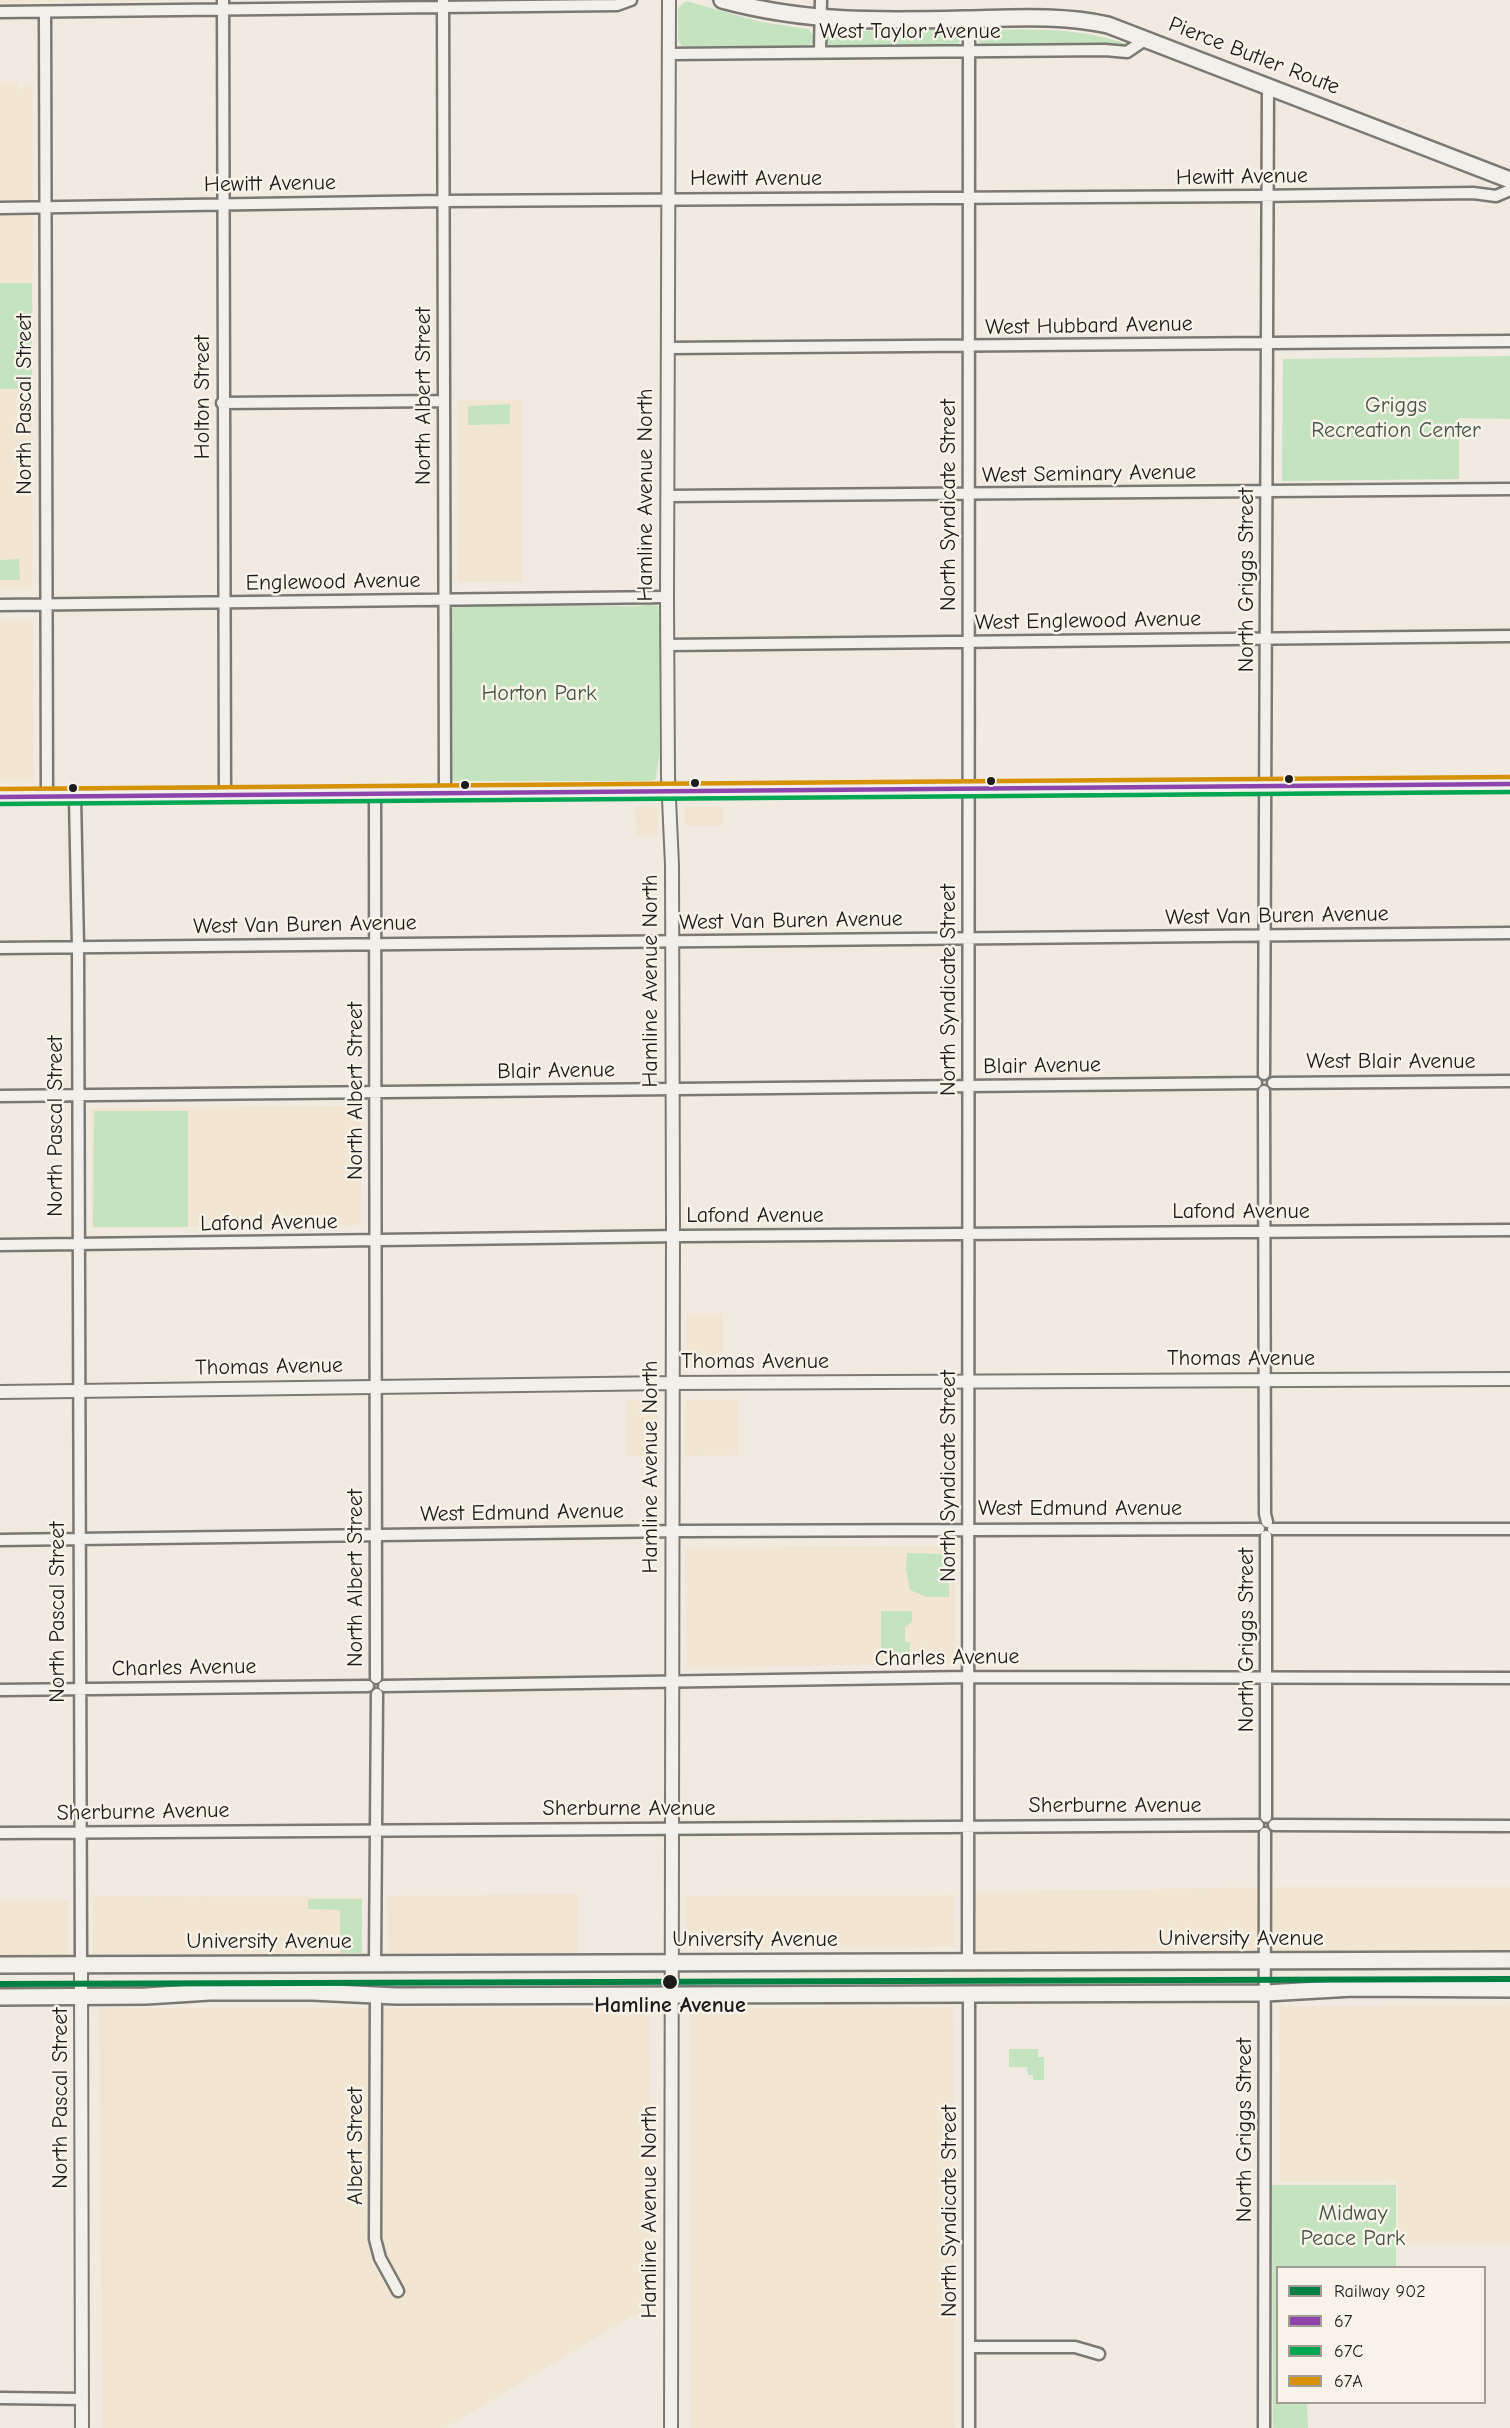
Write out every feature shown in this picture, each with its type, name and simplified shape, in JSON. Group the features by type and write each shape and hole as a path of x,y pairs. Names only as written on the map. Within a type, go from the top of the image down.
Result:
{"main road":[{"name":"Pierce Butler Route","path":"722,0 771,12 820,19 1069,18 1108,25 1510,180"},
{"name":"University Avenue","path":"0,1965 1510,1960"},
{"path":"0,1997 82,1997 222,1992 670,1996 1266,1993 1353,1988 1510,1989"}],"street":[{"path":"0,12 223,5 617,5 631,0"},
{"name":"Hamline Avenue North","path":"669,0 667,645 672,941 673,1683 670,1963 671,2428"},
{"path":"820,52 821,0"},
{"name":"North Albert Street","path":"442,4 445,792"},
{"name":"Holton Street","path":"223,5 222,403 225,794"},
{"name":"North Pascal Street","path":"45,12 47,797"},
{"name":"North Syndicate Street","path":"968,1962 969,19"},
{"name":"West Taylor Avenue","path":"669,54 1120,51 1133,50 1146,39"},
{"name":"North Griggs Street","path":"1264,1074 1268,85"},
{"name":"Hewitt Avenue","path":"0,207 1473,193 1496,196 1510,190"},
{"name":"West Hubbard Avenue","path":"668,348 1510,341"},
{"path":"222,403 443,401"},
{"name":"West Seminary Avenue","path":"668,496 1510,489"},
{"name":"Englewood Avenue","path":"0,605 667,597"},
{"name":"West Englewood Avenue","path":"667,645 1510,636"},
{"path":"0,797 1510,784"},
{"name":"North Albert Street","path":"375,793 375,1964"},
{"name":"North Pascal Street","path":"75,797 78,947 77,1245 79,1833 82,1997 82,2428"},
{"name":"West Van Buren Avenue","path":"0,948 1510,933"},
{"path":"1264,1074 1269,1076 1273,1083 1271,1088 1264,1091 1260,1090 1256,1083 1259,1076 1264,1074"},
{"name":"West Blair Avenue","path":"1273,1083 1510,1081"},
{"name":"Blair Avenue","path":"0,1096 1256,1083"},
{"name":"North Griggs Street","path":"1264,1091 1267,1529 1264,2428"},
{"name":"Lafond Avenue","path":"0,1245 672,1236 1510,1230"},
{"name":"Thomas Avenue","path":"0,1392 672,1383 1510,1379"},
{"name":"West Edmund Avenue","path":"0,1540 672,1531 1510,1529"},
{"name":"Charles Avenue","path":"0,1690 673,1683 968,1677 1510,1678"},
{"name":"Sherburne Avenue","path":"0,1833 968,1825 1510,1826"},
{"name":"North Syndicate Street","path":"969,1994 969,2428"},
{"name":"Albert Street","path":"376,1995 375,2239 380,2258 398,2291"},
{"path":"969,2347 1075,2347 1099,2354"},
{"path":"0,2398 82,2399"}],"shaded area":[{"path":"0,0 210,0 0,3"},
{"path":"0,81 16,81 19,90 33,85 32,589 0,589"},
{"path":"458,400 522,400 522,581 458,582"},
{"path":"0,620 33,620 34,781 0,781"},
{"path":"635,807 658,807 658,835 636,836"},
{"path":"685,807 723,807 723,826 685,826"},
{"path":"361,1106 361,1225 91,1228 91,1108"},
{"path":"686,1313 723,1313 723,1369 686,1369"},
{"path":"738,1399 739,1455 685,1456 685,1400"},
{"path":"626,1400 658,1400 659,1456 627,1456"},
{"path":"955,1545 955,1663 687,1668 685,1548"},
{"path":"1278,1887 1510,1887 1510,1954 975,1956 973,1892"},
{"path":"578,1894 577,1953 388,1953 387,1896"},
{"path":"954,1895 955,1947 686,1948 685,1896"},
{"path":"93,1896 362,1897 362,1953 93,1955"},
{"path":"68,1899 68,1956 0,1955 0,1900"},
{"path":"1510,2005 1510,2243 1397,2243 1397,2181 1280,2182 1279,2006"},
{"path":"953,2007 955,2428 690,2428 689,2008"},
{"path":"99,2008 649,2008 654,2315 633,2315 446,2428 102,2428"}],"green space":[{"path":"686,1 761,22 808,29 813,34 813,43 805,46 682,46 678,40 678,8"},
{"path":"955,30 962,38 957,45 833,46 829,45 825,39 833,31"},
{"path":"981,30 1075,32 1130,45 1120,48 1109,43 982,45 975,36"},
{"path":"0,283 32,283 32,389 0,389"},
{"name":"Griggs Recreation Center","path":"1510,356 1510,419 1459,418 1459,479 1282,481 1283,359"},
{"path":"510,404 510,424 468,425 468,406"},
{"path":"19,559 20,580 0,580 0,560"},
{"name":"Horton Park","path":"649,603 658,606 659,613 659,755 656,779 651,781 453,781 450,773 450,609 457,606 641,606"},
{"path":"94,1111 188,1111 188,1227 93,1227"},
{"path":"907,1553 945,1554 950,1557 949,1597 927,1597 910,1590 906,1570"},
{"path":"881,1611 912,1611 912,1622 905,1627 905,1642 910,1642 910,1653 881,1653"},
{"path":"308,1899 362,1899 362,1953 340,1953 340,1910 308,1909"},
{"path":"1009,2049 1038,2049 1038,2057 1044,2057 1044,2080 1033,2080 1033,2075 1028,2075 1027,2067 1009,2067"},
{"name":"Midway Peace Park","path":"1272,2185 1396,2185 1396,2266 1276,2266 1276,2404 1307,2404 1308,2428 1273,2428"}],"rail line":[{"name":"902","path":"0,1984 1510,1979"}],"transit line":[{"name":"67A","path":"0,789 1510,777"},
{"name":"67","path":"0,797 1510,784"},
{"name":"67C","path":"0,804 1510,792"}],"place":[{"name":"Hamline Avenue","path":"670,1982"}]}
